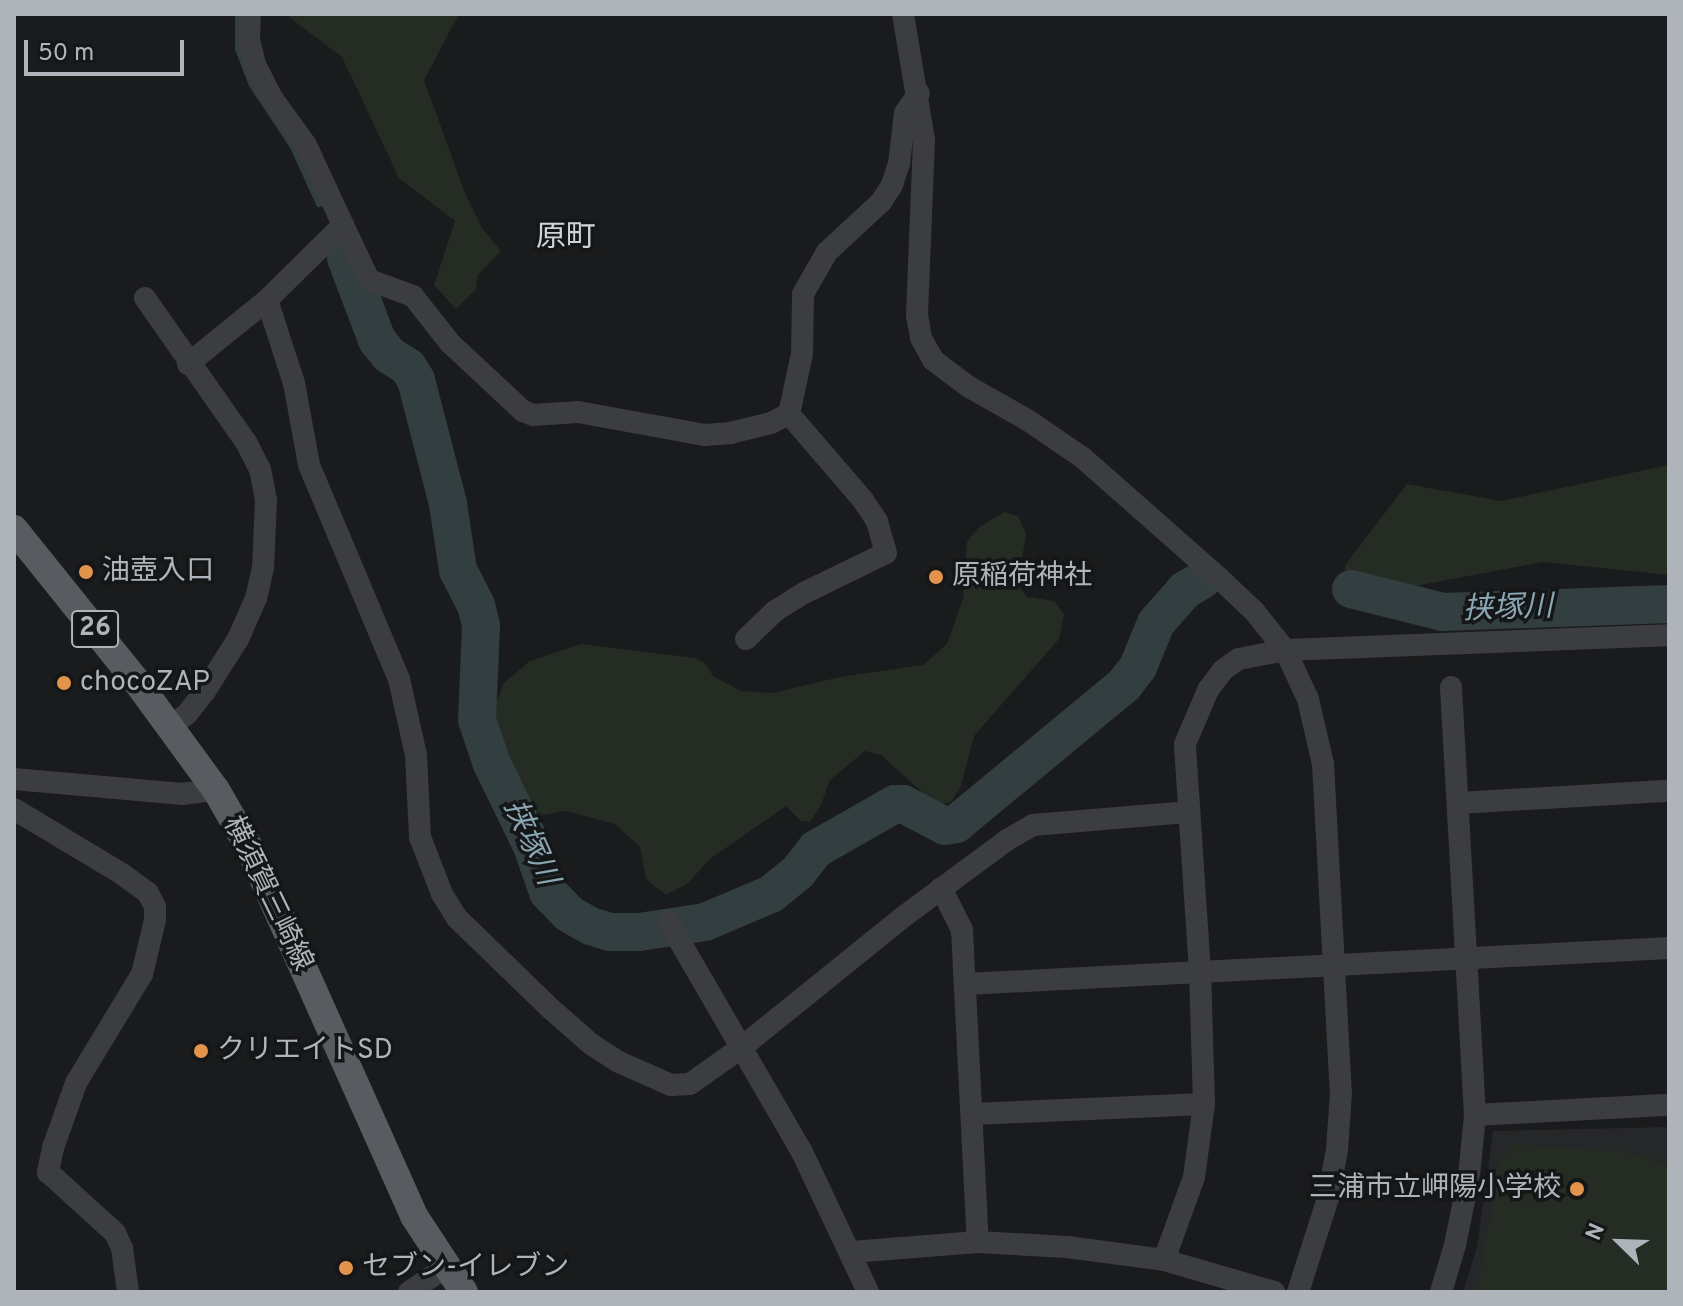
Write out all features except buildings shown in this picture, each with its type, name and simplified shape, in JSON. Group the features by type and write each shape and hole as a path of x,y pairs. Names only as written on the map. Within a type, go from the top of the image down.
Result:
{"main road":[{"name":"横須賀三崎線","path":"14,529 171,726 216,790 250,849 414,1216 464,1292"}],"street":[{"path":"250,14 249,38 255,65 272,98 306,145 369,280 413,296 450,343 523,411 533,415 578,412 704,435 730,433 771,423 789,414"},
{"path":"903,14 919,93 924,140 917,315 921,338 933,360 969,387 1029,421 1083,458 1219,578 1254,611 1285,650 1308,699 1323,764 1341,1092 1337,1150 1320,1226 1298,1292"},
{"path":"789,414 802,354 803,294 827,252 881,202 892,185 899,164 905,113 919,93"},
{"path":"188,364 267,300 343,225"},
{"path":"145,298 188,364 246,442 260,469 266,500 263,568 256,598 238,639 205,691 187,714 171,726"},
{"path":"267,300 294,383 309,465 399,679 416,755 420,837 428,863 457,918 591,1044 643,1073 671,1085 690,1084 742,1047 941,888 1033,825 1189,812"},
{"path":"746,639 784,605 886,553 877,521 863,500 789,414"},
{"path":"1164,1260 1194,1177 1204,1104 1200,972 1185,744 1208,690 1223,670 1239,659 1285,650 1669,635"},
{"path":"1441,1292 1455,1245 1466,1190 1475,1115 1451,687"},
{"path":"14,779 182,794 216,790"},
{"path":"1458,803 1669,791"},
{"path":"14,809 122,874 148,893 155,907 155,920 142,974 76,1083 53,1148 48,1172 115,1233 122,1248 128,1292"},
{"path":"941,888 962,930 978,1242"},
{"path":"672,927 801,1150 868,1292"},
{"path":"966,984 1669,948"},
{"path":"973,1114 1204,1104"},
{"path":"1475,1115 1669,1105"},
{"path":"851,1252 978,1242 1067,1247 1164,1260 1274,1292"},
{"path":"409,1292 446,1267"}],"shaded area":[{"path":"285,14 459,14 424,80 465,193 482,228 501,251 478,275 476,289 456,309 434,285 455,221 399,178 342,57"},
{"path":"1669,465 1669,575 1543,562 1345,599 1345,565 1407,484 1501,501"},
{"path":"1004,512 1018,516 1026,533 1018,586 1027,597 1054,601 1064,614 1059,639 974,736 961,786 951,802 936,805 881,755 865,751 830,780 821,805 810,822 801,821 786,806 710,859 687,884 666,895 646,879 640,847 615,824 566,811 542,815 531,808 512,785 490,717 504,683 530,661 581,644 695,658 705,663 713,676 741,691 773,693 840,677 923,665 947,644 963,599 967,542 978,528"},
{"name":"三浦市立岬陽小学校","path":"1669,1127 1669,1292 1463,1292 1477,1247 1493,1131"},
{"name":"三浦市立岬陽小学校","path":"1514,1144 1632,1153 1669,1167 1669,1292 1477,1292 1500,1162"}],"waterway":[{"name":"挟塚川","path":"238,14 238,49 252,85 293,147 319,204"},
{"name":"挟塚川","path":"346,258 377,340 389,355 408,367 416,380 448,504 458,570 476,605 481,625 477,720 492,764 532,846 548,892 569,914 591,926 610,932 639,932 705,922 771,894 798,872 816,849 895,804 903,804 945,826 956,824 1124,685 1138,667 1156,623 1185,590 1202,580"},
{"name":"挟塚川","path":"1351,589 1443,612 1669,604"}],"place":[{"name":"油壺入口","path":"86,572"},
{"name":"原稲荷神社","path":"936,577"},
{"name":"chocoZAP","path":"64,683"},
{"name":"クリエイトSD","path":"201,1051"},
{"name":"三浦市立岬陽小学校","path":"1577,1189"},
{"name":"セブン-イレブン","path":"346,1268"}],"district":[{"name":"原町","path":"566,239"}]}
